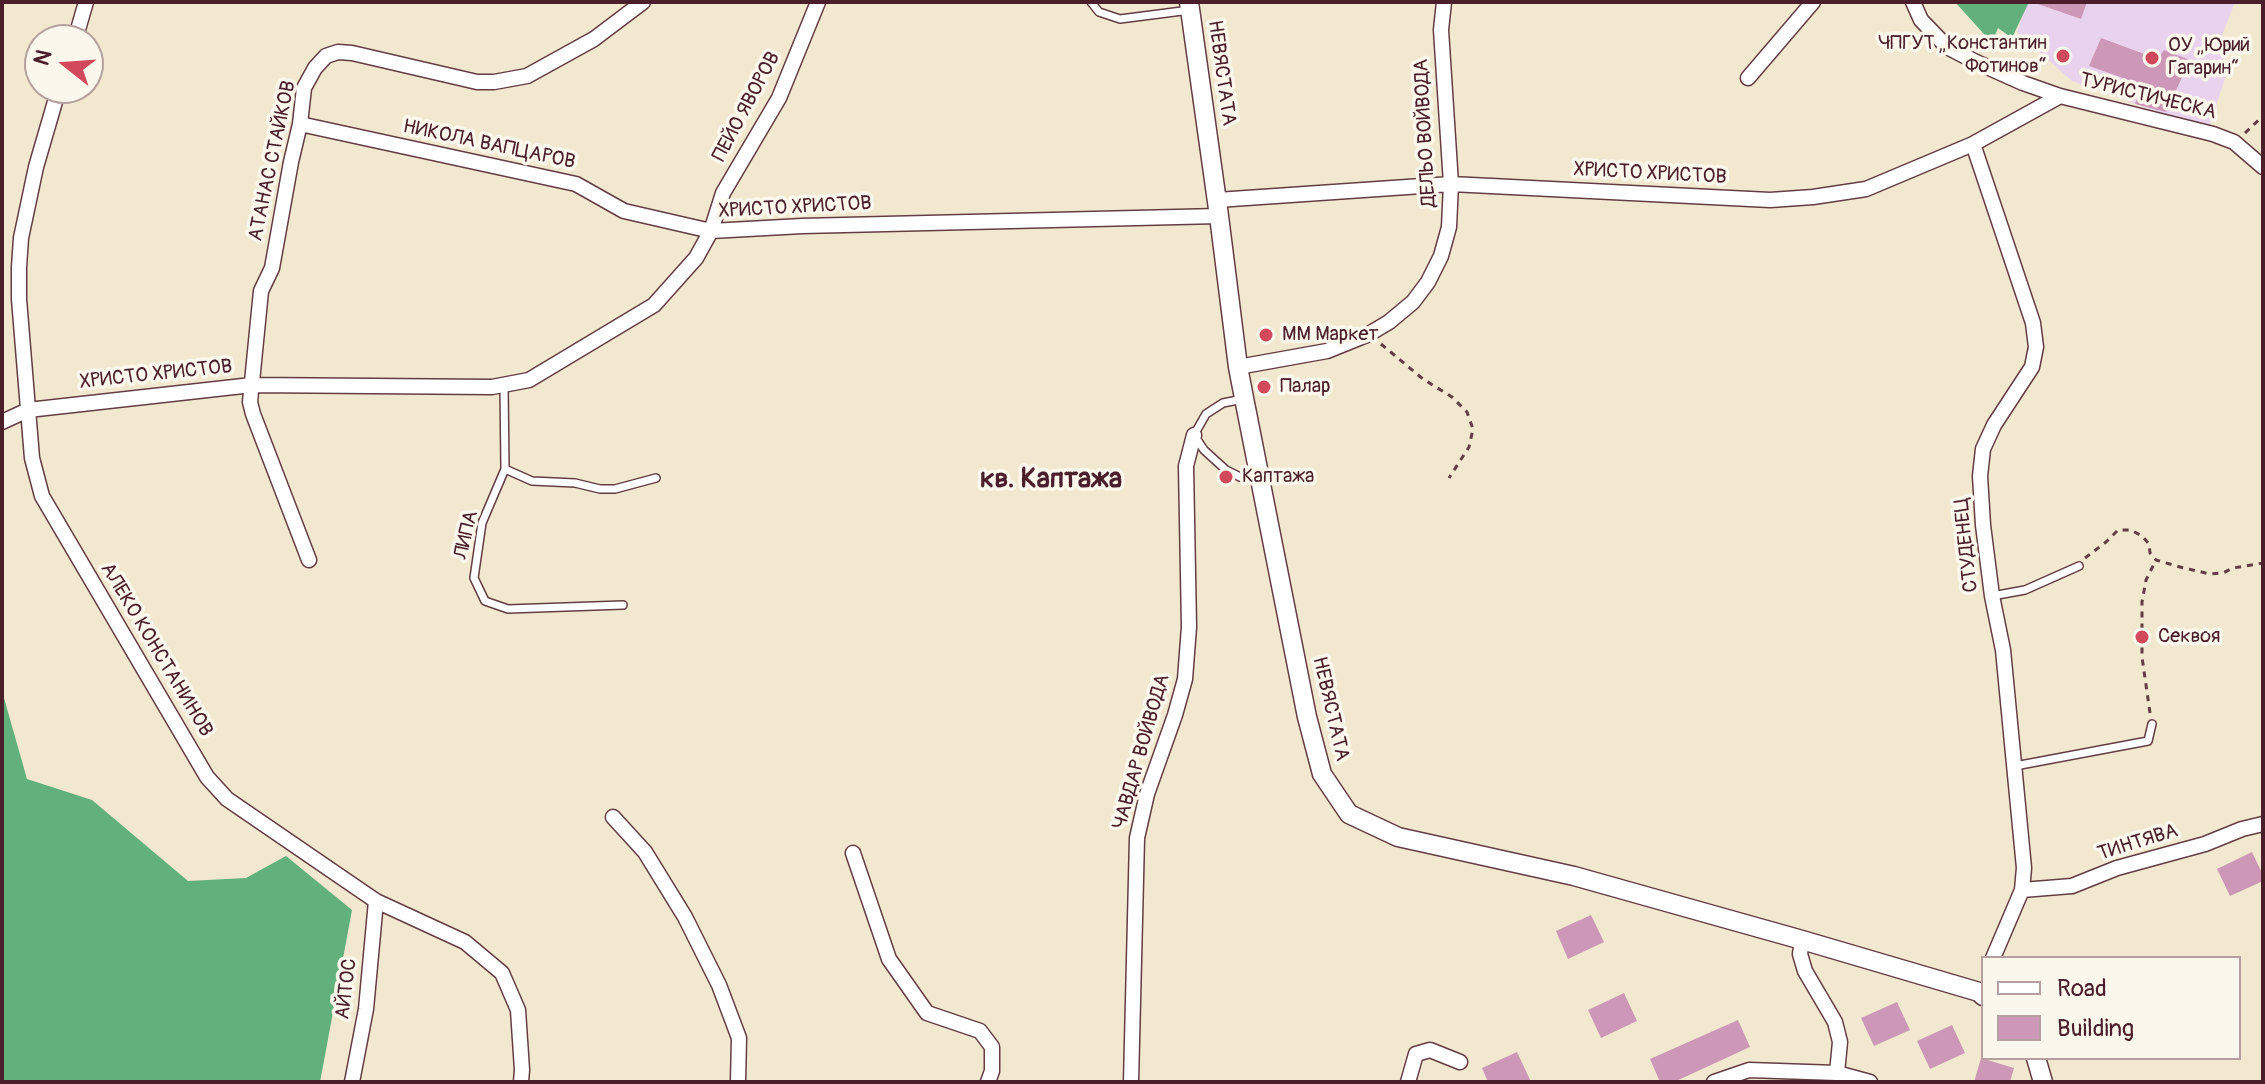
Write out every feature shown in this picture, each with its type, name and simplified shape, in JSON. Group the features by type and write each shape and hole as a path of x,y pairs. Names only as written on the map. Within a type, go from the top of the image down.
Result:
{"street":[{"path":"80,24 86,2"},
{"name":"АТАНАС СТАЙКОВ","path":"309,560 250,402 261,291 272,268 304,88 315,68 326,56 338,52 477,82 527,76 594,39 643,2"},
{"name":"ПЕЙО ЯВОРОВ","path":"711,231 723,193 779,98 818,2"},
{"name":"ДЕЛЬО ВОЙВОДА","path":"1238,367 1327,351 1369,334 1413,302 1428,282 1441,256 1449,227 1451,184 1441,30 1444,2"},
{"path":"1748,78 1813,2"},
{"name":"ТУРИСТИЧЕСКА","path":"1913,2 1921,20 1947,47 2023,83 2060,96 2192,127 2234,142 2263,167"},
{"name":"НЕВЯСТАТА","path":"1190,6 1238,367 1260,481 1307,717 1322,774 1349,814 1398,837 1574,876 1981,990"},
{"name":"ХРИСТО ХРИСТОВ","path":"2,422 28,410 252,385 492,387 529,380 654,305 696,258 711,231 1218,208 1451,184 1770,200 1866,189 1973,144 2060,96"},
{"name":"АЛЕКО КОНСТАНИНОВ","path":"53,104 21,238 19,299 32,458 42,496 207,777 227,799 376,901 465,942 502,973 518,1010 521,1082"},
{"name":"НИКОЛА ВАПЦАРОВ","path":"300,124 576,184 624,211 711,231"},
{"name":"СТУДЕНЕЦ","path":"1973,144 2033,323 2036,347 2032,367 1994,425 1983,449 1980,476 1992,596 2003,650 2024,868 2022,890 1994,956"},
{"name":"ЧАВДАР ВОЙВОДА","path":"1131,1082 1137,838 1147,794 1185,679 1189,627 1186,466 1194,435"},
{"path":"613,817 645,852 685,917 719,985 739,1038 738,1082"},
{"name":"ТИНТЯВА","path":"2022,890 2072,886 2117,868 2205,844 2263,824"},
{"path":"853,853 889,959 927,1013 980,1031 992,1047 992,1071 988,1082"},
{"name":"АЙТОС","path":"352,1082 366,1009 376,901"},
{"path":"1802,940 1800,954 1805,971 1835,1022 1840,1042 1837,1073"},
{"path":"1408,1082 1416,1054 1430,1050 1460,1062"},
{"path":"2037,1060 2043,1082"},
{"path":"1714,1082 1749,1070 1793,1077 1837,1073 1870,1082"}],"lane":[{"path":"1091,2 1099,12 1120,19 1190,6"},
{"name":"ЛИПА","path":"504,385 505,469 482,523 474,578 485,601 508,609 623,605"},
{"path":"1244,398 1223,403 1206,414 1194,435 1204,450 1226,470 1260,481"},
{"path":"505,469 532,481 575,483 600,489 615,489 656,478"},
{"path":"1992,596 2025,590 2079,566"},
{"path":"2012,767 2148,741 2152,724"}],"path":[{"path":"2234,142 2263,116"},
{"path":"1369,334 1467,412 1473,429 1469,447 1449,478"},
{"path":"2079,566 2088,554 2118,530 2131,530 2142,536 2156,560 2210,574 2263,563"},
{"path":"2152,724 2142,657 2142,602 2146,580 2156,560"}],"shaded area":[{"name":"ОУ „Юрий Гагарин“","path":"2028,2 2235,2 2218,46 2228,69 2208,130 2072,81 2017,32"}],"green space":[{"path":"1955,2 2029,2 2012,38 1998,28 1992,43"},
{"path":"2,691 27,779 92,800 188,881 246,878 286,856 352,910 320,1082 2,1082"}],"building":[{"path":"2038,2 2087,2 2081,19"},
{"path":"2101,38 2158,59 2164,50 2190,60 2166,112 2135,104 2143,85 2089,66"},
{"path":"2252,852 2263,881 2230,896 2217,869"},
{"path":"1591,915 1604,942 1568,959 1556,931"},
{"path":"1624,993 1637,1021 1601,1038 1588,1010"},
{"path":"1897,1002 1910,1030 1874,1046 1861,1018"},
{"path":"1738,1020 1750,1047 1674,1082 1660,1082 1650,1059"},
{"path":"1952,1025 1965,1053 1930,1069 1917,1041"},
{"path":"1517,1052 1531,1082 1488,1082 1482,1068"},
{"path":"1981,1058 2014,1068 2010,1082 1974,1082"}],"place":[{"name":"ЧПГУТ „Константин Фотинов“","path":"2063,56"},
{"name":"ОУ „Юрий Гагарин“","path":"2152,58"},
{"name":"ММ Маркет","path":"1266,335"},
{"name":"Палар","path":"1264,387"},
{"name":"Каптажа","path":"1226,477"},
{"name":"Секвоя","path":"2142,637"}],"district":[{"name":"кв. Каптажа","path":"1051,480"}]}
